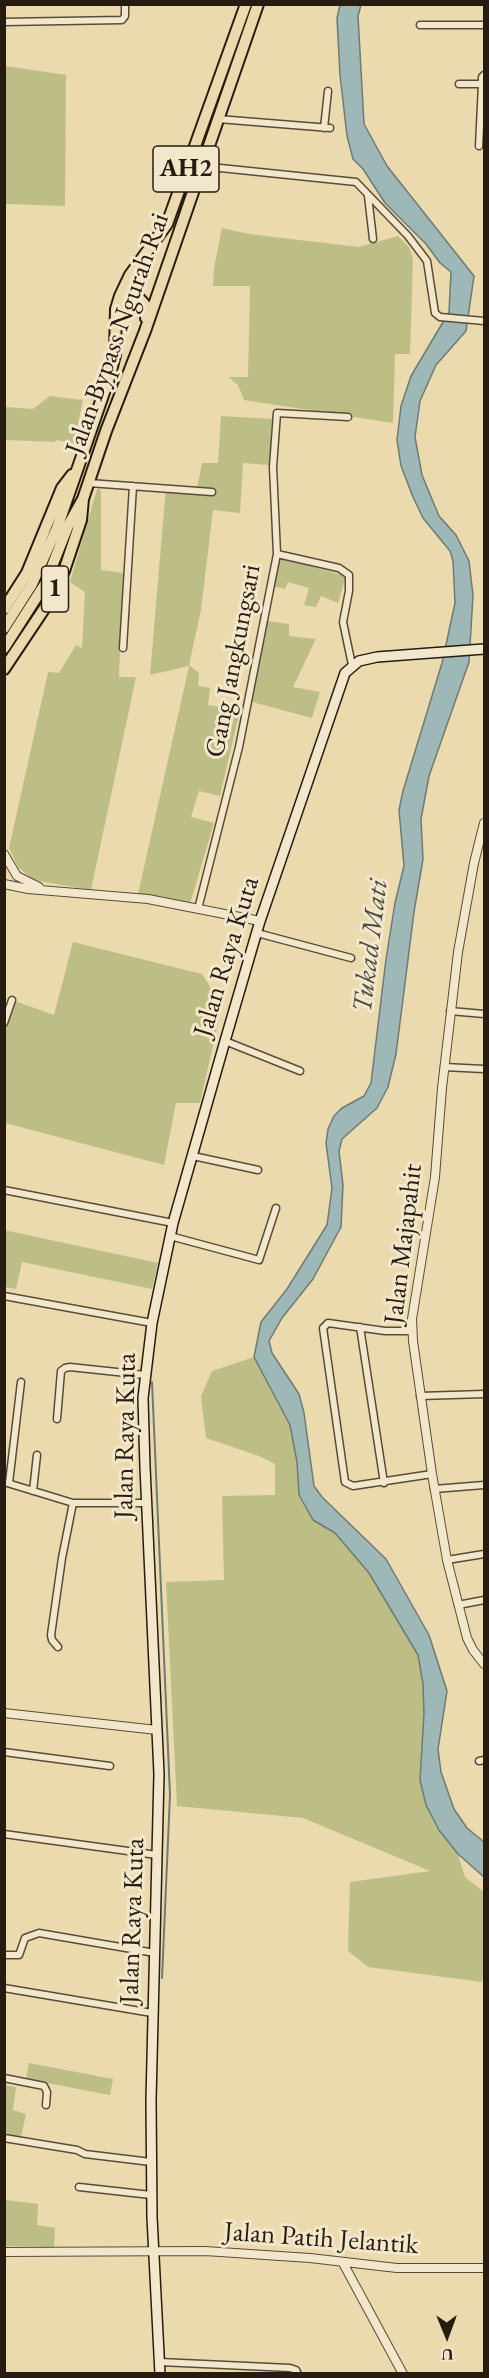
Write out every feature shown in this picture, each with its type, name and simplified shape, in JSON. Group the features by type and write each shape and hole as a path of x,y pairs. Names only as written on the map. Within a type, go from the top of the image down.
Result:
{"highway":[{"name":"Jalan Bypass Ngurah Rai","path":"4,609 33,559 62,488 74,473 109,378 115,355 116,309 124,285 167,224 246,4"},
{"name":"Jalan Bypass Ngurah Rai","path":"4,669 46,606 64,571 81,520 83,499 121,390 145,331 258,4"},
{"path":"115,326 127,300 136,297 146,306 145,331"},
{"path":"4,628 21,603 44,560 74,473"},
{"path":"4,648 45,584 68,526 83,499"}],"main road":[{"path":"352,665 378,657 481,650"},
{"name":"Jalan Raya Kuta","path":"160,2373 153,2252 151,2162 152,2013 159,1784 146,1503 145,1376 152,1323 173,1223 225,1041 260,921 342,680 352,665"}],"street":[{"path":"4,22 122,20 125,16 125,4"},
{"path":"420,25 484,25"},
{"path":"479,146 482,77 484,75"},
{"path":"459,84 482,84"},
{"path":"217,119 327,128 328,91"},
{"path":"201,166 353,181 360,185 408,236 428,261 432,308 440,317 484,321"},
{"path":"368,196 373,239"},
{"name":"Gang Jangkungsari","path":"198,909 239,747 278,554 273,467 276,418 279,412 348,417"},
{"path":"89,483 212,492"},
{"path":"123,648 133,486"},
{"path":"278,554 339,568 349,575 349,591 343,622 352,665"},
{"name":"Jalan Majapahit","path":"484,823 469,888 450,1011 435,1177 414,1299 412,1331 420,1396 447,1560 458,1605 473,1650 484,1665"},
{"path":"4,854 17,876 30,884 49,890"},
{"path":"4,884 28,889 148,899 260,921"},
{"path":"257,933 351,958"},
{"path":"4,1023 12,1000"},
{"path":"450,1011 484,1014"},
{"path":"225,1041 300,1071"},
{"path":"444,1067 484,1069"},
{"path":"193,1156 258,1170"},
{"path":"4,1190 173,1223"},
{"path":"170,1236 259,1260 276,1208"},
{"path":"4,1296 152,1323"},
{"path":"412,1331 385,1331 328,1323 323,1328 344,1479 347,1484 352,1486 384,1483 432,1474"},
{"path":"360,1327 384,1483"},
{"path":"57,1419 61,1371 65,1368 145,1376"},
{"path":"21,1382 7,1483 73,1503 146,1503"},
{"path":"420,1396 484,1394"},
{"path":"33,1491 37,1455"},
{"path":"435,1489 484,1485"},
{"path":"58,1647 51,1635 62,1558 73,1503"},
{"path":"447,1560 484,1554"},
{"path":"458,1605 484,1600"},
{"path":"4,1713 157,1730"},
{"path":"4,1752 110,1766"},
{"path":"4,1834 157,1855"},
{"path":"4,1955 19,1956 25,1938 36,1934 155,1953"},
{"path":"4,1988 152,2013"},
{"path":"4,2078 44,2086 46,2104"},
{"path":"4,2138 77,2150 85,2154 151,2162"},
{"path":"79,2187 152,2195"},
{"name":"Jalan Patih Jelantik","path":"4,2252 205,2251 397,2268 484,2268"},
{"path":"343,2263 403,2373"},
{"path":"349,2274 350,2269 357,2264"},
{"path":"160,2362 290,2368 298,2373"}],"green space":[{"path":"5,66 66,75 65,206 5,204"},
{"path":"222,228 249,234 359,247 398,236 409,247 413,259 410,354 395,354 393,423 244,400 238,385 228,377 248,377 250,286 213,286"},
{"path":"50,396 83,400 74,443 56,440 55,442 5,440 5,397 6,407 33,409"},
{"path":"221,416 273,419 270,465 243,463 240,513 213,510 201,610 189,665 199,673 198,686 210,688 208,705 240,710 220,796 199,791 191,817 214,823 190,904 138,894 189,666 150,675 166,487 197,489 202,463 218,463"},
{"path":"97,489 100,489 101,493 101,570 123,573 119,677 136,677 91,890 33,880 18,867 9,848 48,672 59,673 76,645 82,648 85,592 70,582"},
{"path":"279,557 346,576 338,603 321,596 316,607 304,605 309,588 288,582 285,589 272,586"},
{"path":"268,621 289,624 289,636 316,639 293,687 320,692 312,718 252,702"},
{"path":"73,942 202,974 222,1006 200,1103 176,1103 164,1165 5,1123 5,1028 12,1000 54,1015"},
{"path":"4,1230 158,1263 152,1289 22,1262 16,1289 5,1287"},
{"path":"254,1357 290,1425 297,1462 299,1496 313,1520 335,1533 369,1573 418,1655 423,1684 424,1714 420,1780 426,1805 439,1830 458,1854 465,1877 484,1892 482,1982 368,1967 348,1951 350,1882 430,1871 303,1818 177,1806 166,1582 224,1580 222,1496 275,1495 275,1464 259,1456 206,1438 201,1396 212,1371"},
{"path":"29,2063 113,2079 110,2095 26,2079"},
{"path":"4,2085 16,2087 13,2110 26,2114 21,2137 5,2134"},
{"path":"5,2200 38,2204 37,2225 55,2228 54,2247 5,2246"}],"water":[{"name":"Tukad Mati","path":"340,5 361,5 358,16 364,124 387,166 474,276 466,331 436,365 420,401 415,437 422,475 439,516 456,535 469,561 473,595 469,662 429,776 421,819 423,859 396,1054 388,1087 377,1108 342,1139 339,1151 343,1185 341,1227 313,1279 282,1318 269,1341 272,1353 299,1394 304,1413 314,1486 322,1497 386,1559 429,1635 447,1691 438,1749 441,1772 454,1809 467,1828 484,1842 484,1877 458,1854 439,1830 426,1805 420,1780 424,1714 423,1684 418,1655 369,1573 335,1533 313,1520 299,1495 297,1462 290,1425 254,1357 261,1322 287,1289 327,1225 332,1188 326,1143 328,1129 334,1116 342,1108 364,1096 371,1083 386,959 395,903 404,866 399,810 442,663 455,603 453,561 450,551 423,518 401,466 397,440 401,406 411,376 449,312 451,272 385,203 363,169 353,159 347,136 340,75 337,18"}],"waterway":[{"path":"152,1382 170,1795 162,1978"}]}
